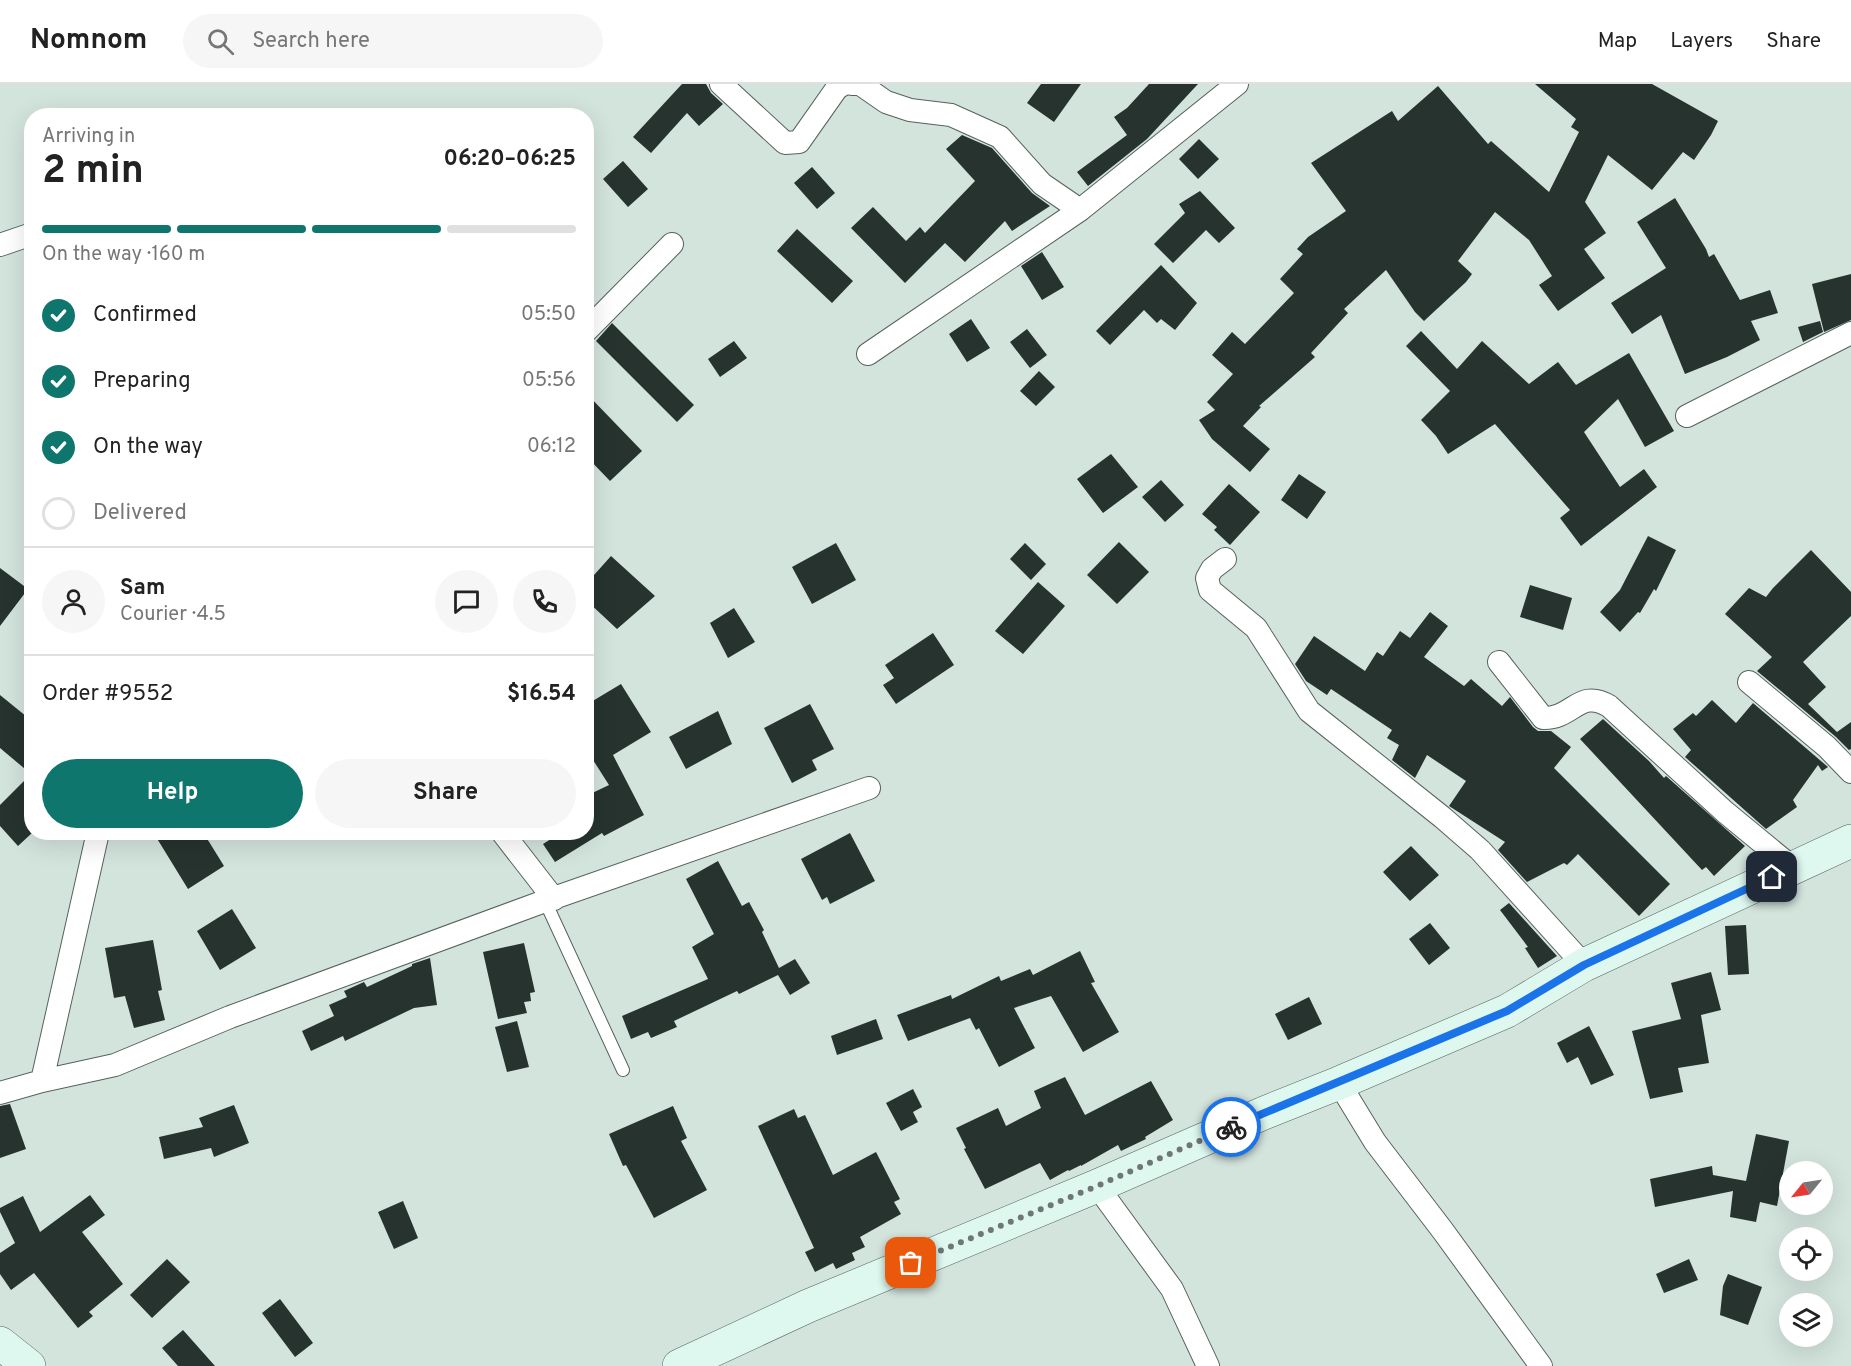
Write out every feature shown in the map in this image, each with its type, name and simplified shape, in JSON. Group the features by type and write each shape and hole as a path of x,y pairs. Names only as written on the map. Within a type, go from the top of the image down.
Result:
{"street":[{"path":"721,84 785,143 799,142 837,88 844,84"},
{"path":"852,84 860,84 894,105 910,110 951,115 1000,137 1042,184 1080,210"},
{"path":"868,354 1080,210 1237,84"},
{"path":"0,245 24,237"},
{"path":"594,323 672,244"},
{"path":"1687,417 1851,333"},
{"path":"1225,560 1212,569 1207,578 1210,590 1256,628 1309,711 1480,850 1584,965"},
{"path":"1499,662 1543,718 1552,718 1590,699 1599,700 1609,706 1725,812 1793,868"},
{"path":"1749,682 1827,747 1851,772"},
{"path":"0,1093 115,1065 230,1017 550,900 869,788"},
{"path":"42,1081 96,840"},
{"path":"508,840 550,900"},
{"path":"679,1366 808,1306 1097,1186 1507,1011 1584,965 1851,841"},
{"path":"1339,1083 1376,1142 1541,1366"},
{"path":"1097,1186 1172,1289 1208,1366"},
{"path":"0,1343 29,1366"}],"lane":[{"path":"550,900 623,1070"}],"building":[{"path":"682,84 706,84 711,93 723,104 699,126 687,113 651,153 633,137"},
{"path":"1041,84 1081,84 1054,122 1027,103"},
{"path":"1149,84 1198,84 1147,139 1088,186 1077,172 1127,135 1114,117 1127,108"},
{"path":"1535,84 1652,84 1718,121 1694,160 1683,152 1652,190 1608,155 1585,202 1606,233 1584,249 1605,278 1558,311 1539,285 1552,276 1529,240 1495,212 1458,261 1472,274 1424,321 1415,312 1386,270 1344,309 1348,313 1311,353 1315,357 1259,406 1261,407 1243,426 1270,449 1250,472 1212,439 1199,420 1215,410 1207,402 1233,374 1212,355 1232,332 1245,344 1294,293 1280,279 1303,254 1297,249 1308,237 1346,211 1311,163 1392,111 1398,121 1438,86 1488,144 1491,141 1549,192 1579,132 1571,127 1576,119"},
{"path":"962,135 992,148 1032,193 1050,206 1012,231 1005,221 965,262 945,243 905,283 851,228 873,207 906,241 920,227 925,233 975,181 946,149"},
{"path":"1199,139 1219,159 1198,179 1179,159"},
{"path":"623,161 648,189 628,207 603,179"},
{"path":"812,167 835,193 817,209 794,183"},
{"path":"1200,191 1235,228 1219,243 1206,230 1173,263 1154,244 1185,213 1179,204"},
{"path":"1675,198 1709,257 1714,254 1740,300 1770,290 1778,313 1751,321 1760,340 1727,357 1685,374 1661,315 1632,334 1611,303 1666,268 1637,222"},
{"path":"797,229 853,281 832,303 777,251"},
{"path":"1042,252 1064,287 1042,300 1021,266"},
{"path":"1161,265 1197,303 1175,330 1161,319 1157,323 1144,310 1110,345 1096,331"},
{"path":"1851,274 1851,320 1824,332 1812,284"},
{"path":"971,319 990,348 967,362 949,334"},
{"path":"1820,321 1823,332 1803,342 1798,327"},
{"path":"612,323 694,405 677,422 596,341"},
{"path":"1027,329 1047,355 1030,368 1010,342"},
{"path":"1421,331 1457,369 1482,341 1529,384 1558,362 1576,385 1629,353 1674,431 1645,447 1618,399 1584,432 1620,487 1644,469 1657,487 1581,546 1560,518 1570,510 1495,424 1448,454 1421,420 1450,391 1406,346"},
{"path":"734,341 747,358 720,377 708,359"},
{"path":"1039,371 1055,387 1036,406 1020,391"},
{"path":"594,401 642,451 610,481 594,464"},
{"path":"1111,454 1138,487 1103,513 1077,479"},
{"path":"1299,474 1326,492 1307,519 1281,500"},
{"path":"1161,480 1184,505 1165,522 1142,497"},
{"path":"1229,484 1260,512 1230,545 1214,530 1217,527 1202,514"},
{"path":"1648,536 1676,550 1656,591 1654,589 1640,613 1638,612 1620,632 1600,612 1620,590"},
{"path":"1119,542 1149,572 1117,604 1087,575"},
{"path":"836,543 856,580 812,604 792,567"},
{"path":"1025,543 1046,564 1031,580 1010,559"},
{"path":"1811,550 1851,592 1851,616 1803,662 1826,687 1808,704 1837,732 1851,722 1851,749 1849,750 1757,671 1772,657 1725,614 1749,588 1766,597"},
{"path":"611,556 655,596 617,629 594,607 594,575"},
{"path":"0,568 24,586 24,594 0,626"},
{"path":"1038,582 1065,606 1023,654 995,631"},
{"path":"1530,585 1572,598 1563,630 1520,617"},
{"path":"734,608 755,642 728,658 710,623"},
{"path":"1430,612 1448,626 1424,657 1464,686 1471,679 1502,706 1510,697 1533,727 1538,731 1551,731 1571,747 1554,768 1670,884 1639,916 1578,854 1567,865 1564,863 1527,882 1498,850 1505,842 1449,806 1466,781 1427,755 1415,778 1392,760 1399,745 1387,738 1392,730 1331,689 1327,695 1306,681 1295,664 1314,636 1365,671 1377,652 1383,656 1400,631 1410,638"},
{"path":"933,633 954,665 896,704 883,685 894,678 885,665"},
{"path":"621,684 651,732 613,755 644,815 604,836 602,833 594,838 594,792 609,785 594,762 594,700"},
{"path":"0,695 24,714 24,768 0,748"},
{"path":"1712,700 1736,723 1753,703 1828,767 1822,771 1818,765 1793,800 1797,807 1766,829 1685,757 1691,750 1673,729 1693,713 1696,716"},
{"path":"810,704 834,749 812,760 817,770 792,783 764,728"},
{"path":"718,711 732,744 686,769 669,737"},
{"path":"1603,719 1664,778 1666,776 1745,846 1714,876 1706,867 1702,870 1580,739"},
{"path":"24,781 24,840 18,846 0,826 0,805"},
{"path":"850,833 875,881 830,904 827,897 822,900 801,859"},
{"path":"158,840 208,840 224,866 188,889"},
{"path":"549,840 591,840 555,862 543,844"},
{"path":"1411,846 1439,875 1410,901 1383,872"},
{"path":"718,861 742,906 749,902 764,930 762,932 779,968 795,959 810,983 790,995 778,975 739,994 737,991 674,1021 677,1027 651,1038 648,1032 631,1039 622,1016 708,979 692,947 714,934 686,879"},
{"path":"1509,903 1557,956 1538,968 1525,948 1528,947 1500,910"},
{"path":"232,909 256,948 220,970 197,931"},
{"path":"1430,923 1450,948 1429,965 1409,939"},
{"path":"1746,925 1749,974 1728,975 1725,926"},
{"path":"153,940 162,990 158,991 165,1020 134,1028 125,996 114,998 105,948"},
{"path":"524,943 535,992 530,993 531,1001 524,1002 527,1013 498,1019 483,952"},
{"path":"1080,951 1095,982 1091,983 1119,1032 1083,1052 1051,996 1014,1008 1035,1048 999,1067 979,1028 976,1030 970,1018 908,1041 897,1015 951,995 952,999 999,976 1001,981 1030,969 1033,975"},
{"path":"430,958 437,1005 414,1008 345,1041 343,1036 311,1051 302,1031 334,1016 329,1005 347,997 344,991 364,982 367,987 412,964"},
{"path":"1711,972 1721,1010 1701,1015 1709,1063 1678,1068 1683,1092 1650,1099 1632,1031 1681,1019 1671,983"},
{"path":"1309,997 1322,1024 1288,1040 1275,1014"},
{"path":"876,1019 883,1039 837,1055 831,1036"},
{"path":"517,1021 529,1067 507,1072 495,1027"},
{"path":"1589,1026 1614,1075 1591,1085 1578,1057 1567,1063 1557,1043"},
{"path":"1065,1077 1085,1115 1151,1081 1173,1120 1145,1137 1146,1139 1121,1151 1118,1145 1050,1180 1040,1163 985,1189 956,1128 998,1108 1006,1126 1041,1108 1034,1091"},
{"path":"913,1089 922,1107 913,1112 918,1122 901,1131 886,1103"},
{"path":"10,1104 26,1149 0,1158 0,1106"},
{"path":"234,1105 249,1143 214,1157 211,1148 164,1159 159,1137 203,1127 199,1118"},
{"path":"673,1106 687,1138 681,1141 707,1190 654,1218 626,1165 623,1166 609,1134"},
{"path":"794,1109 798,1118 805,1115 833,1175 876,1152 900,1199 894,1202 901,1214 860,1237 865,1247 852,1253 855,1260 836,1269 833,1263 815,1272 805,1252 814,1248 758,1126"},
{"path":"1756,1134 1789,1141 1785,1161 1779,1161 1777,1206 1760,1202 1756,1222 1730,1217 1733,1191 1655,1207 1650,1179 1712,1166 1713,1175 1746,1181"},
{"path":"90,1195 105,1215 82,1232 123,1284 89,1312 93,1316 78,1328 34,1273 11,1290 0,1274 0,1253 15,1243 0,1208 23,1196 40,1232"},
{"path":"403,1201 418,1238 394,1249 378,1212"},
{"path":"167,1259 190,1282 152,1318 130,1295"},
{"path":"1689,1259 1698,1280 1664,1293 1656,1274"},
{"path":"1728,1274 1762,1287 1748,1325 1720,1315 1723,1286"},
{"path":"280,1299 313,1343 295,1357 262,1313"},
{"path":"183,1330 215,1366 178,1366 162,1348"}],"way so far":[{"path":"911,1263 1097,1186 1231,1127"}],"route":[{"path":"1231,1127 1507,1011 1584,965 1772,877"}]}
